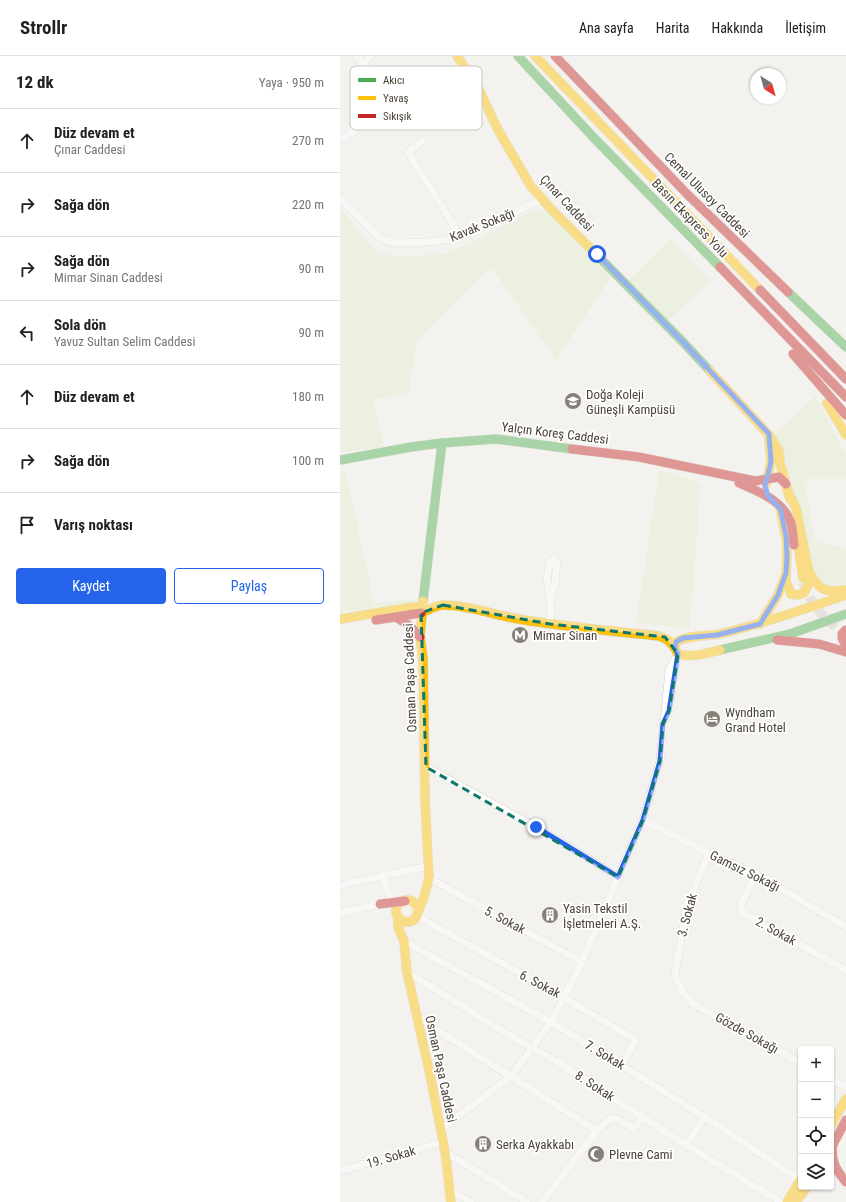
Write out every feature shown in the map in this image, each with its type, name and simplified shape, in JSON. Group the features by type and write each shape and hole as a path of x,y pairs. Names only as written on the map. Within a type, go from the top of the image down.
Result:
{"main road":[{"name":"Çınar Caddesi","path":"457,56 464,66"},
{"name":"Basın Ekspress Yolu","path":"518,56 595,139 846,397"},
{"name":"Basın Ekspress Yolu","path":"535,56 846,379"},
{"name":"Cemal Ulusoy Caddesi","path":"555,56 692,199 846,347"},
{"name":"Çınar Caddesi","path":"482,96 497,128 530,184 683,342 769,434 779,451 780,463 787,487"},
{"path":"721,269 727,281 792,352 846,415"},
{"path":"750,279 779,301 846,367"},
{"path":"792,352 828,404 846,435"},
{"path":"768,496 765,486 771,462 769,434"},
{"name":"Yalçın Koreş Caddesi","path":"340,460 411,447 496,439 639,457 755,481 779,477 787,487"},
{"name":"Osman Paşa Caddesi","path":"404,941 407,930 416,916 424,897 429,878 425,800 426,767 423,659 420,637 442,443"},
{"path":"713,473 749,486 768,496 787,515 791,524 802,589"},
{"path":"780,508 786,536 786,584 791,594 798,596 804,593 809,583 808,568 796,508 787,487"},
{"path":"787,487 793,512 803,578"},
{"path":"808,568 812,578 823,590 830,592 846,590"},
{"path":"760,624 778,595 786,573"},
{"path":"676,654 676,642 683,638 717,635 760,624 846,595"},
{"path":"340,625 396,617 443,605 467,608 550,624 665,637 676,654 693,656 773,639 809,628 846,614"},
{"path":"340,619 413,606 422,610"},
{"path":"396,617 411,627 420,637"},
{"path":"846,630 841,638 842,643 846,646"},
{"path":"773,639 819,644 846,652"},
{"path":"380,904 406,900 417,896 429,878"},
{"path":"397,914 398,906 406,900"},
{"path":"380,904 390,907 404,921 416,916 415,904 406,900"},
{"name":"Osman Paşa Caddesi","path":"397,914 398,927 404,941 407,972 418,1017 445,1152 451,1202"},
{"path":"834,1121 846,1098"},
{"path":"834,1142 846,1120"},
{"path":"831,1154 833,1164 846,1183"},
{"path":"834,1177 846,1183"},
{"path":"787,1202 798,1188"},
{"path":"796,1202 800,1190"}],"street":[{"path":"357,56 365,66"},
{"path":"363,63 371,56"},
{"path":"340,140 355,130"},
{"path":"422,141 408,152 460,236"},
{"name":"Kavak Sokağı","path":"340,199 380,238 395,243 427,242 451,239 478,229 543,199"},
{"path":"550,598 550,624"},
{"path":"440,1129 511,1076 550,1022 582,962 643,820 660,761 669,670 676,654"},
{"path":"426,767 536,827 618,877"},
{"name":"Gamsız Sokağı","path":"643,820 709,853 756,874 846,927"},
{"name":"3. Sokak","path":"693,1004 682,993 675,975 687,905 709,853"},
{"path":"340,885 429,866"},
{"name":"2. Sokak","path":"756,874 741,905 741,910 745,914 846,970"},
{"path":"383,876 391,902"},
{"name":"5. Sokak","path":"429,878 582,962"},
{"path":"340,913 380,904"},
{"name":"6. Sokak","path":"416,916 563,997 636,1040 622,1065"},
{"name":"7. Sokak","path":"404,941 550,1022 622,1065 705,1117 798,1179"},
{"name":"8. Sokak","path":"407,972 506,1033 556,1061 686,1145 781,1202"},
{"name":"Gözde Sokağı","path":"693,1004 798,1061"},
{"path":"418,1017 597,1131"},
{"path":"834,1081 846,1087"},
{"path":"542,1202 597,1131 611,1118 616,1118 633,1128 643,1117"},
{"path":"686,1145 705,1117"},
{"name":"19. Sokak","path":"340,1172 443,1142"},
{"path":"445,1152 527,1202"},
{"path":"450,1190 471,1202"}],"highlighted area":[{"path":"443,605 550,624 665,637 678,654 669,711 663,724 660,761 643,820 618,877 426,767 421,613"}],"green space":[{"path":"340,208 378,254 404,256 445,254 537,209 547,213 611,277 556,360 498,277 492,270 488,270 417,341 408,394 374,399 384,447 340,452"},
{"path":"671,239 712,281 667,321 628,281"},
{"path":"816,396 846,455 846,479 804,479 815,541 846,548 846,584 840,587 829,587 811,572 774,435"},
{"path":"659,470 701,483 690,628 636,623"},
{"path":"346,472 374,603 417,599 416,603 373,607 340,613 340,473"}],"tunnel":[{"path":"804,583 810,599 815,606 832,624 846,634"}],"traffic: fast":[{"path":"518,56 595,139 720,267"},
{"path":"592,250 709,370"},
{"path":"788,292 846,347"},
{"path":"340,460 411,447 496,439 572,449"},
{"path":"423,601 442,443"},
{"path":"720,650 790,634 846,614"}],"traffic: slow":[{"path":"457,56 464,66"},
{"path":"535,56 760,290"},
{"path":"482,96 497,128 530,185 551,209 592,250"},
{"path":"709,370 769,435 779,451 780,463 790,499"},
{"path":"827,403 846,435"},
{"path":"766,484 771,462 769,439"},
{"path":"780,508 787,543 786,581 791,594 798,595 804,593 809,583 808,568 796,508 788,491"},
{"path":"797,537 803,578"},
{"path":"809,571 812,577 823,589 832,591 845,590"},
{"path":"760,624 778,595 785,576"},
{"path":"720,650 699,655 683,655 678,654 675,648 676,642 681,639 718,634 739,629 785,616 846,595"},
{"path":"418,912 429,878 425,800 423,659 420,637 423,601"},
{"path":"421,613 441,605 453,605 537,622 659,636 668,640 675,648"},
{"path":"340,619 413,607 422,607"},
{"path":"407,900 411,901 417,907 418,911 417,915 411,921 407,922 403,921 397,915 396,911 397,907 403,901 407,900"},
{"path":"398,916 398,927 404,941 407,972 431,1079 445,1152 451,1202"},
{"path":"834,1120 846,1099"},
{"path":"787,1202 798,1184"},
{"path":"796,1202 805,1190"}],"traffic: jam":[{"path":"555,56 687,194 788,292"},
{"path":"720,267 846,397"},
{"path":"760,290 846,379"},
{"path":"793,354 846,415"},
{"path":"572,449 639,457 755,481 779,477 786,484"},
{"path":"739,483 770,498 782,508 791,523 794,545"},
{"path":"376,620 421,613"},
{"path":"396,617 411,627 420,637"},
{"path":"846,630 842,634 842,638 846,646"},
{"path":"777,640 819,644 846,652"},
{"path":"380,904 405,901"},
{"path":"834,1142 846,1120"},
{"path":"832,1154 839,1173 846,1182"}],"place":[{"name":"Doğa Koleji Güneşli Kampüsü","path":"573,401"},
{"name":"Mimar Sinan","path":"520,635"},
{"name":"Wyndham Grand Hotel","path":"712,719"},
{"name":"Yasin Tekstil İşletmeleri A.Ş.","path":"550,915"},
{"name":"Serka Ayakkabı","path":"483,1144"},
{"name":"Plevne Cami","path":"596,1154"}],"route":[{"path":"536,827 618,877 643,820 660,761 663,724 669,711 676,658 678,654 675,648 676,642 683,638 717,635 760,624 778,595 786,573 786,536 780,508 768,496 765,486 771,462 769,434 683,342 597,254"}]}
